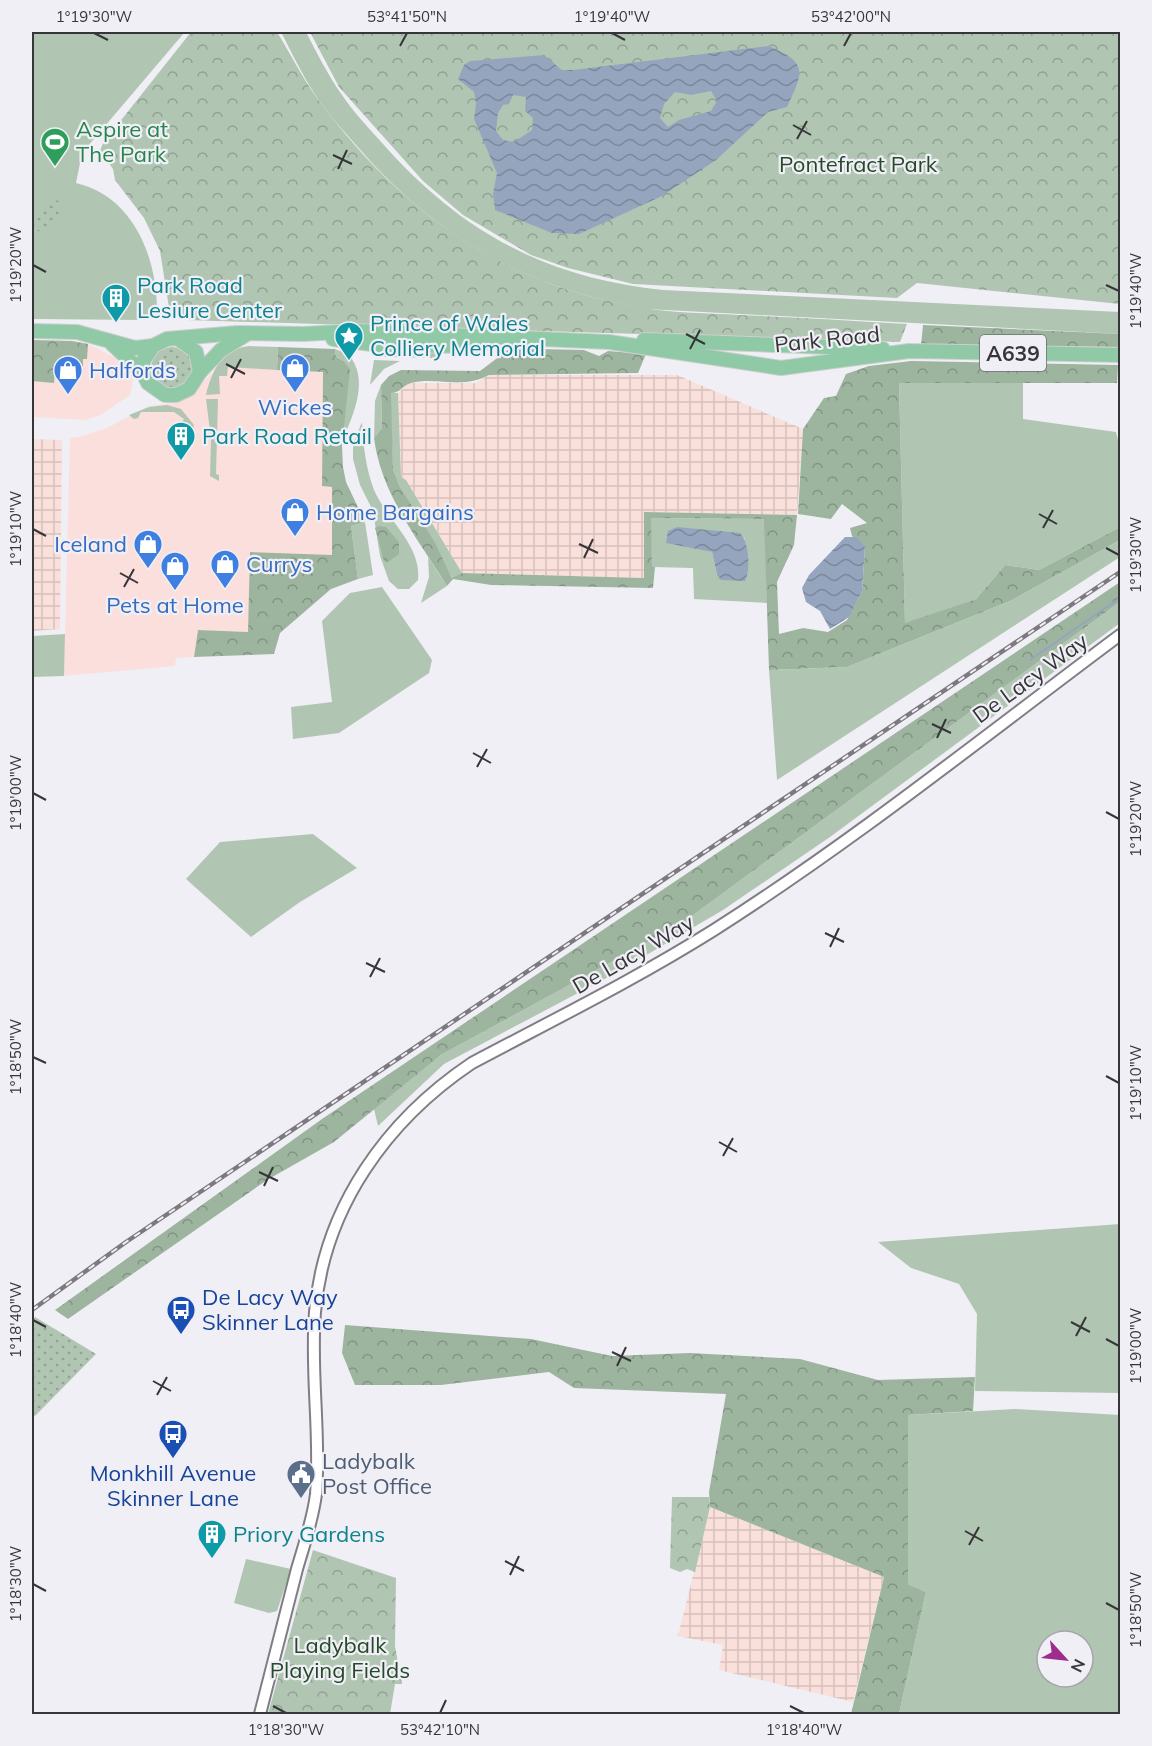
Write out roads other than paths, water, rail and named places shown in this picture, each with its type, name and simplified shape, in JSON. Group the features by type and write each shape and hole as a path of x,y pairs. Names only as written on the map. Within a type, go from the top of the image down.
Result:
{"main road":[{"name":"Park Road","path":"32,331 77,332 135,348 153,345 167,339 180,340 215,334 304,334 356,331 609,342 667,340 906,351 1120,355"},
{"name":"Park Road","path":"102,338 143,373 155,391 171,396 189,389 200,372 221,350 247,334"},
{"name":"Park Road","path":"304,334 379,345 486,346 562,340"},
{"path":"472,337 486,346"},
{"path":"180,340 196,352 200,372"},
{"name":"Park Road","path":"609,342 781,368 906,351"},
{"path":"143,373 143,361 153,345"}],"street":[{"name":"De Lacy Way","path":"260,1714 315,1496 315,1311 319,1285 336,1226 375,1152 426,1097 472,1063 586,1003 744,910 830,850 1120,635"}],"water":[{"path":"769,46 782,52 796,63 799,76 787,107 768,112 716,160 662,196 579,234 552,233 495,210 493,194 497,173 474,119 476,103 474,92 458,79 464,65 470,61 544,55 562,70","holes":["711,91 717,101 711,111 679,120 668,127 660,118 664,104 675,92 691,95","513,95 526,97 525,111 533,118 532,130 514,142 503,140 496,131 498,113 503,105 509,104"]},
{"path":"677,527 740,533 748,556 745,581 721,580 717,575 712,552 666,543 668,531"},
{"path":"845,537 857,537 865,547 862,591 849,617 830,629 820,611 806,602 802,588 809,575"}],"waterway":[{"path":"1030,660 1120,598"}],"railway":[{"path":"32,1310 126,1242 1120,572"}],"place":[{"name":"Aspire at The Park","path":"55,168"},
{"name":"Park Road Lesiure Center","path":"116,324"},
{"name":"Prince of Wales Colliery Memorial","path":"349,362"},
{"name":"Wickes","path":"295,394"},
{"name":"Halfords","path":"68,396"},
{"name":"Park Road Retail","path":"181,462"},
{"name":"Home Bargains","path":"295,538"},
{"name":"Iceland","path":"148,570"},
{"name":"Currys","path":"225,590"},
{"name":"Pets at Home","path":"175,592"},
{"name":"De Lacy Way Skinner Lane","path":"181,1336"},
{"name":"Monkhill Avenue Skinner Lane","path":"173,1460"},
{"name":"Ladybalk Post Office","path":"301,1500"},
{"name":"Priory Gardens","path":"212,1560"}],"park label":[{"name":"Pontefract Park","path":"858,164"},
{"name":"Ladybalk Playing Fields","path":"340,1658"}]}
